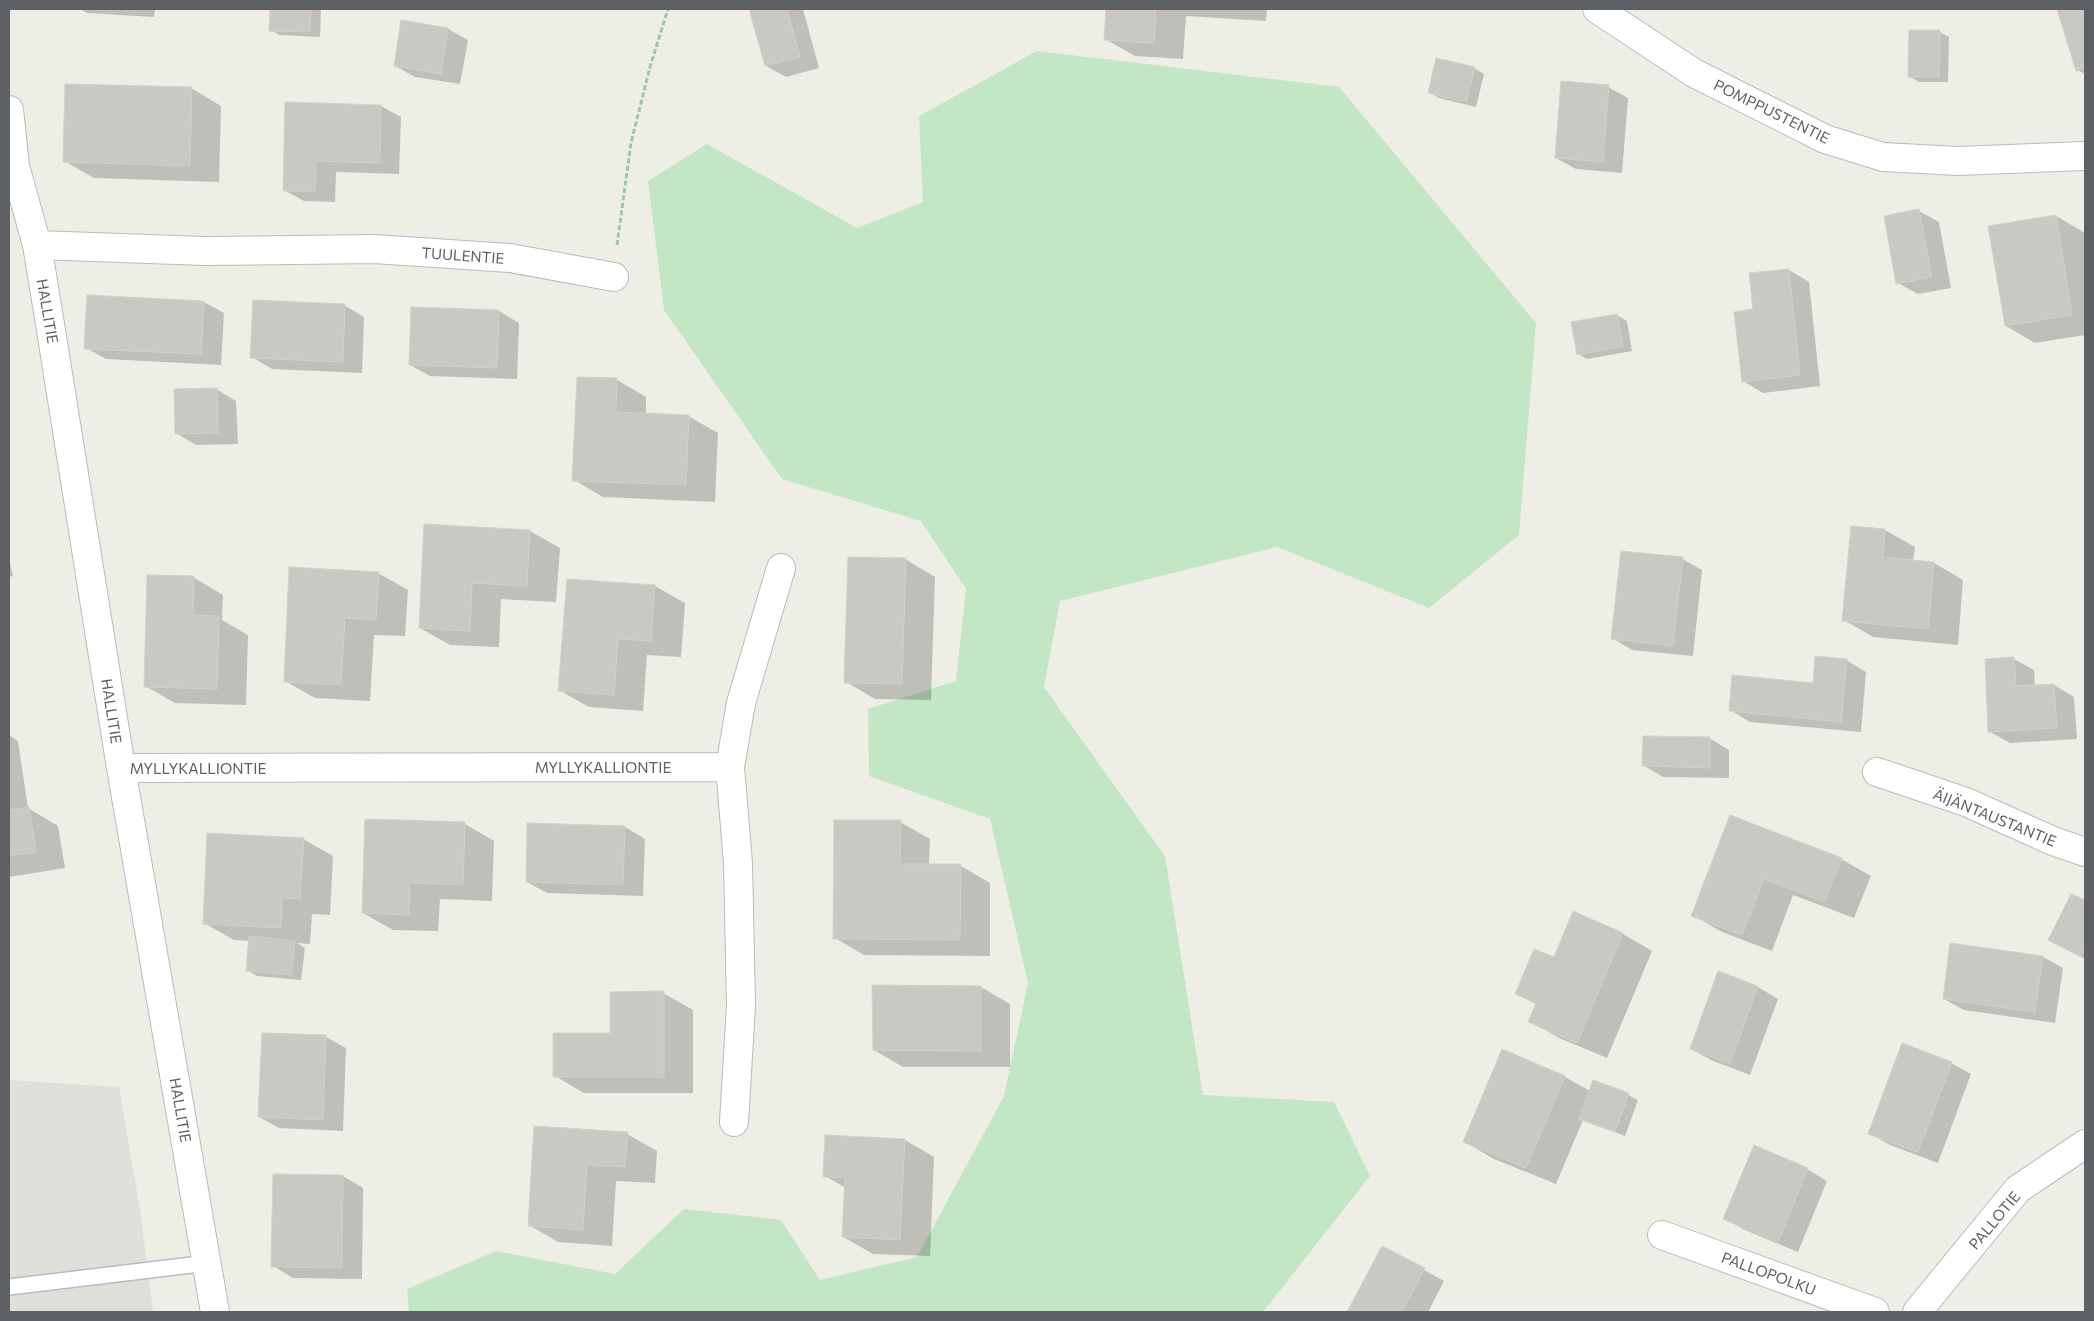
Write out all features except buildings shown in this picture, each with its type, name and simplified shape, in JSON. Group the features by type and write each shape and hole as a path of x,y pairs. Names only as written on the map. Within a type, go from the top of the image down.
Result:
{"street":[{"name":"POMPPUSTENTIE","path":"1597,9 1694,73 1825,139 1892,157 1958,161 2085,156"},
{"name":"HALLITIE","path":"9,110 15,166 37,245 122,768 215,1312"},
{"name":"TUULENTIE","path":"37,245 206,251 374,249 510,258 614,276"},
{"path":"734,1122 741,1006 738,863 730,767 741,703 781,568"},
{"name":"MYLLYKALLIONTIE","path":"122,768 730,767"},
{"name":"ÄIJÄNTAUSTANTIE","path":"1877,772 1966,802 2053,841 2085,852"},
{"name":"PALLOTIE","path":"1917,1312 2018,1189 2085,1144"},
{"name":"PALLOPOLKU","path":"1662,1235 1875,1312"}],"lane":[{"path":"9,1288 208,1263"}],"path":[{"path":"614,276 631,143 650,67 668,9"}],"shaded area":[{"path":"9,1080 119,1087 140,1209 153,1312 9,1312"}],"green space":[{"path":"1037,51 1339,87 1536,323 1519,535 1429,608 1277,547 1060,601 1044,687 1165,856 1203,1095 1334,1102 1370,1176 1263,1312 409,1312 407,1289 496,1251 615,1274 684,1209 781,1220 820,1280 917,1257 1004,1096 1028,983 990,819 869,776 868,709 956,681 966,589 921,521 782,479 664,310 648,181 707,144 857,228 923,202 919,116"}]}
